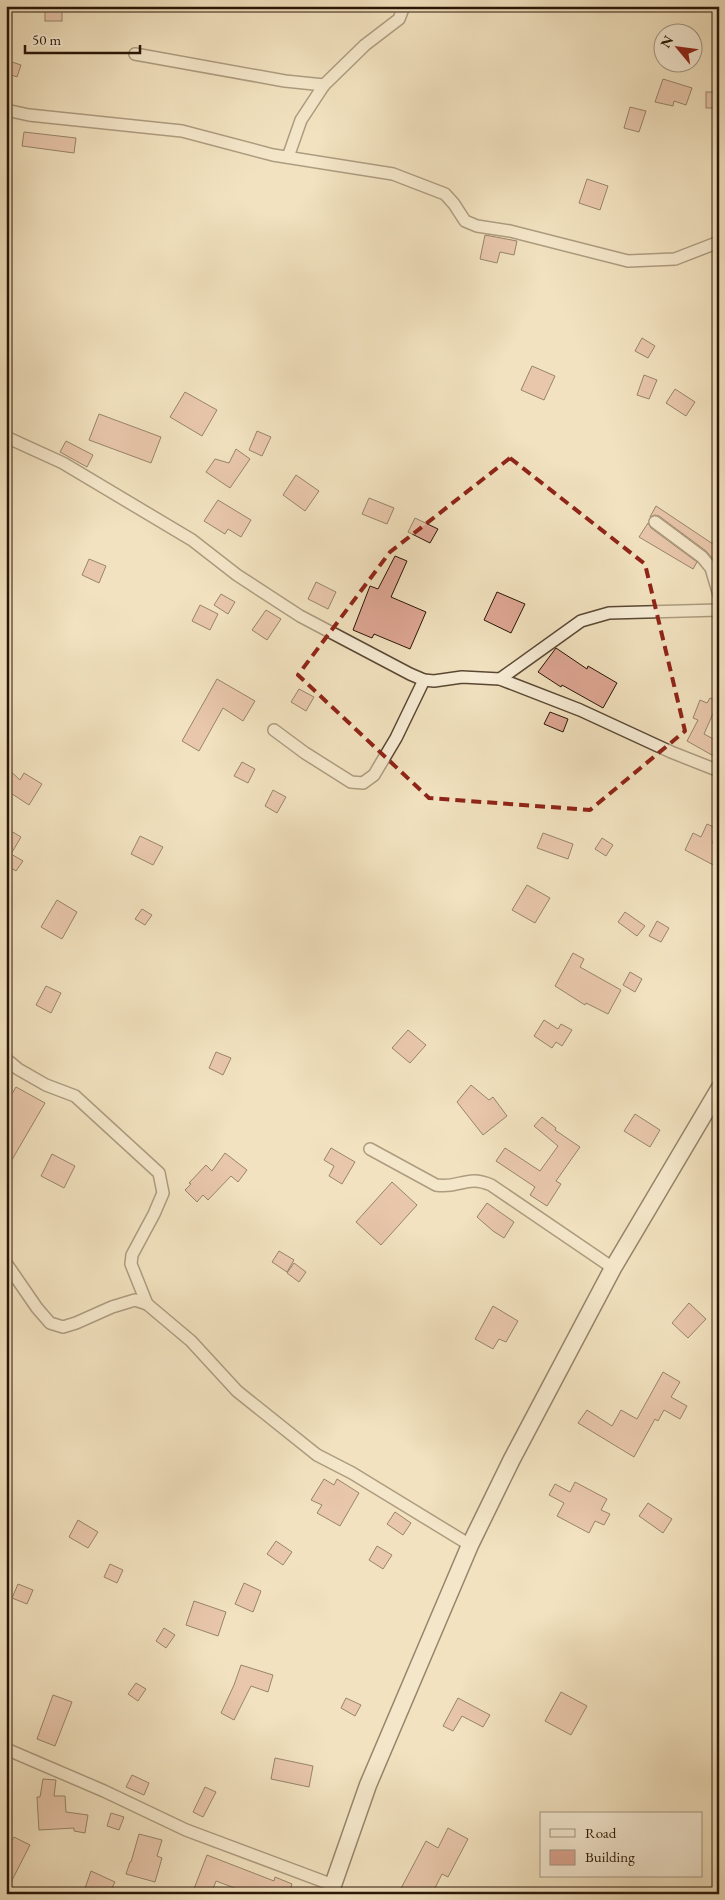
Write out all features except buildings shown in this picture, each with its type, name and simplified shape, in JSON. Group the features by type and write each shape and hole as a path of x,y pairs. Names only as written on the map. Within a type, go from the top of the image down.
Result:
{"main road":[{"path":"332,1889 368,1785 470,1545 512,1459 613,1268 719,1089"}],"street":[{"path":"288,157 301,120 324,85 365,45 399,20 404,6"},
{"path":"135,54 276,79 324,85"},
{"path":"6,110 37,116 182,131 288,157 393,174 445,194 465,221 477,226 510,231 628,261 675,259 719,242"},
{"path":"6,437 63,463 192,540 237,575 300,616 424,680 500,679 580,710 670,752 719,771"},
{"path":"655,522 702,557 711,568 719,595"},
{"path":"500,679 581,621 609,612 719,610"},
{"path":"274,730 305,753 351,782 363,784 374,775 396,738 424,680"},
{"path":"6,1059 46,1084 75,1096 159,1173 164,1193 132,1255 131,1264 147,1304"},
{"path":"370,1149 436,1185 446,1187 475,1180 491,1185 613,1268"},
{"path":"6,1263 37,1308 50,1323 63,1327 112,1307 135,1300 147,1304 191,1341 237,1391 317,1455 352,1473 470,1545"},
{"path":"6,1749 104,1791 186,1830 332,1889"}],"highlighted area":[{"path":"510,458 645,564 685,731 590,810 429,798 298,675 390,552"}]}
